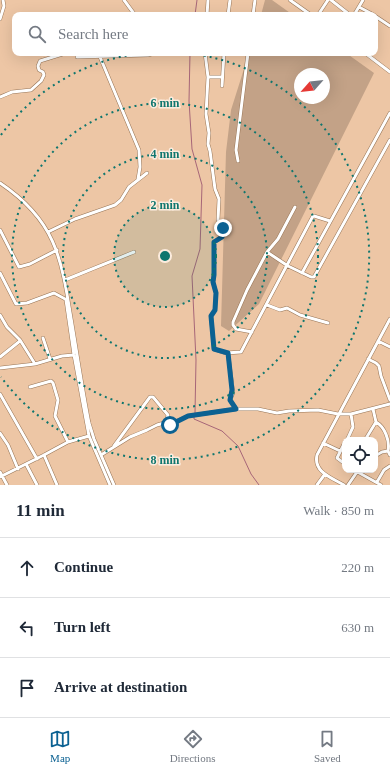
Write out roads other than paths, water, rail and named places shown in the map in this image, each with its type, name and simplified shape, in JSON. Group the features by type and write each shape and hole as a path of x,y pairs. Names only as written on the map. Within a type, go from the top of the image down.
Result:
{"street":[{"path":"0,19 4,6 3,0"},
{"path":"124,0 133,12"},
{"path":"207,12 208,0"},
{"path":"228,12 230,0"},
{"path":"253,12 255,0"},
{"path":"290,0 307,12"},
{"path":"320,12 330,0 346,12"},
{"path":"356,12 363,0"},
{"path":"359,7 368,12"},
{"path":"378,18 390,26"},
{"path":"0,97 12,92 31,90 41,81 44,75 39,69 38,63 46,58 57,56"},
{"path":"77,58 124,56"},
{"path":"205,56 208,77 206,114 209,133 208,144 214,189 219,199 218,220 223,228 222,237 214,242 213,282 216,293 215,310 211,316 214,349 228,353 241,352 288,266 313,216 330,221"},
{"path":"222,86 224,56"},
{"path":"238,161 236,150 248,56"},
{"path":"369,56 390,72"},
{"path":"100,57 138,150 140,167 138,179"},
{"path":"208,77 222,77"},
{"path":"302,273 390,113"},
{"path":"268,252 288,266 314,277 390,140"},
{"path":"48,232 75,219 115,206 121,200 129,187 147,173"},
{"path":"0,183 28,206 48,232 57,250 65,280 74,355 89,436 110,485"},
{"path":"252,332 236,329 233,322 247,290 268,252 278,239 294,208"},
{"path":"0,230 19,268 57,250"},
{"path":"65,280 134,252"},
{"path":"0,273 16,304 27,303 54,293 67,300"},
{"path":"67,300 87,412 94,438 114,485"},
{"path":"267,305 280,310 287,308 300,315 328,323"},
{"path":"0,315 7,327 20,341 35,364"},
{"path":"344,485 325,474 317,466 317,455 368,359 389,325 390,319"},
{"path":"43,338 50,359"},
{"path":"4,366 0,358 20,341"},
{"path":"378,341 390,348"},
{"path":"228,353 232,390 230,400 236,409"},
{"path":"0,368 4,366 35,364 62,356 74,355"},
{"path":"368,359 376,362 379,366 390,400"},
{"path":"30,387 51,381 53,383 58,400 55,416 68,442"},
{"path":"0,394 37,459"},
{"path":"114,447 150,397 153,397 168,415 164,423"},
{"path":"101,455 130,437 142,433 157,425 164,423 171,425 184,417 200,414 236,409 258,409 277,413 289,411 324,410 338,414 351,414 390,404"},
{"path":"373,409 376,422 383,428 390,444 389,453 382,452 378,454"},
{"path":"348,437 353,427 351,414"},
{"path":"367,437 376,422"},
{"path":"0,433 8,444 18,469"},
{"path":"1,477 44,456 68,442 89,436"},
{"path":"323,443 340,451"},
{"path":"342,448 337,458 342,462"},
{"path":"44,456 57,485"},
{"path":"26,464 37,485"},
{"path":"377,482 384,470 390,466"},
{"path":"0,472 1,477 7,485"},
{"path":"348,485 355,473"},
{"path":"360,473 381,485"},
{"path":"317,485 325,474"}],"waterway":[{"path":"195,12 197,0"},
{"path":"190,56 189,101 192,149 202,185 200,249 192,276 196,360 195,413"},
{"path":"194,417 194,419 222,431 238,446 251,474 259,485"}]}
